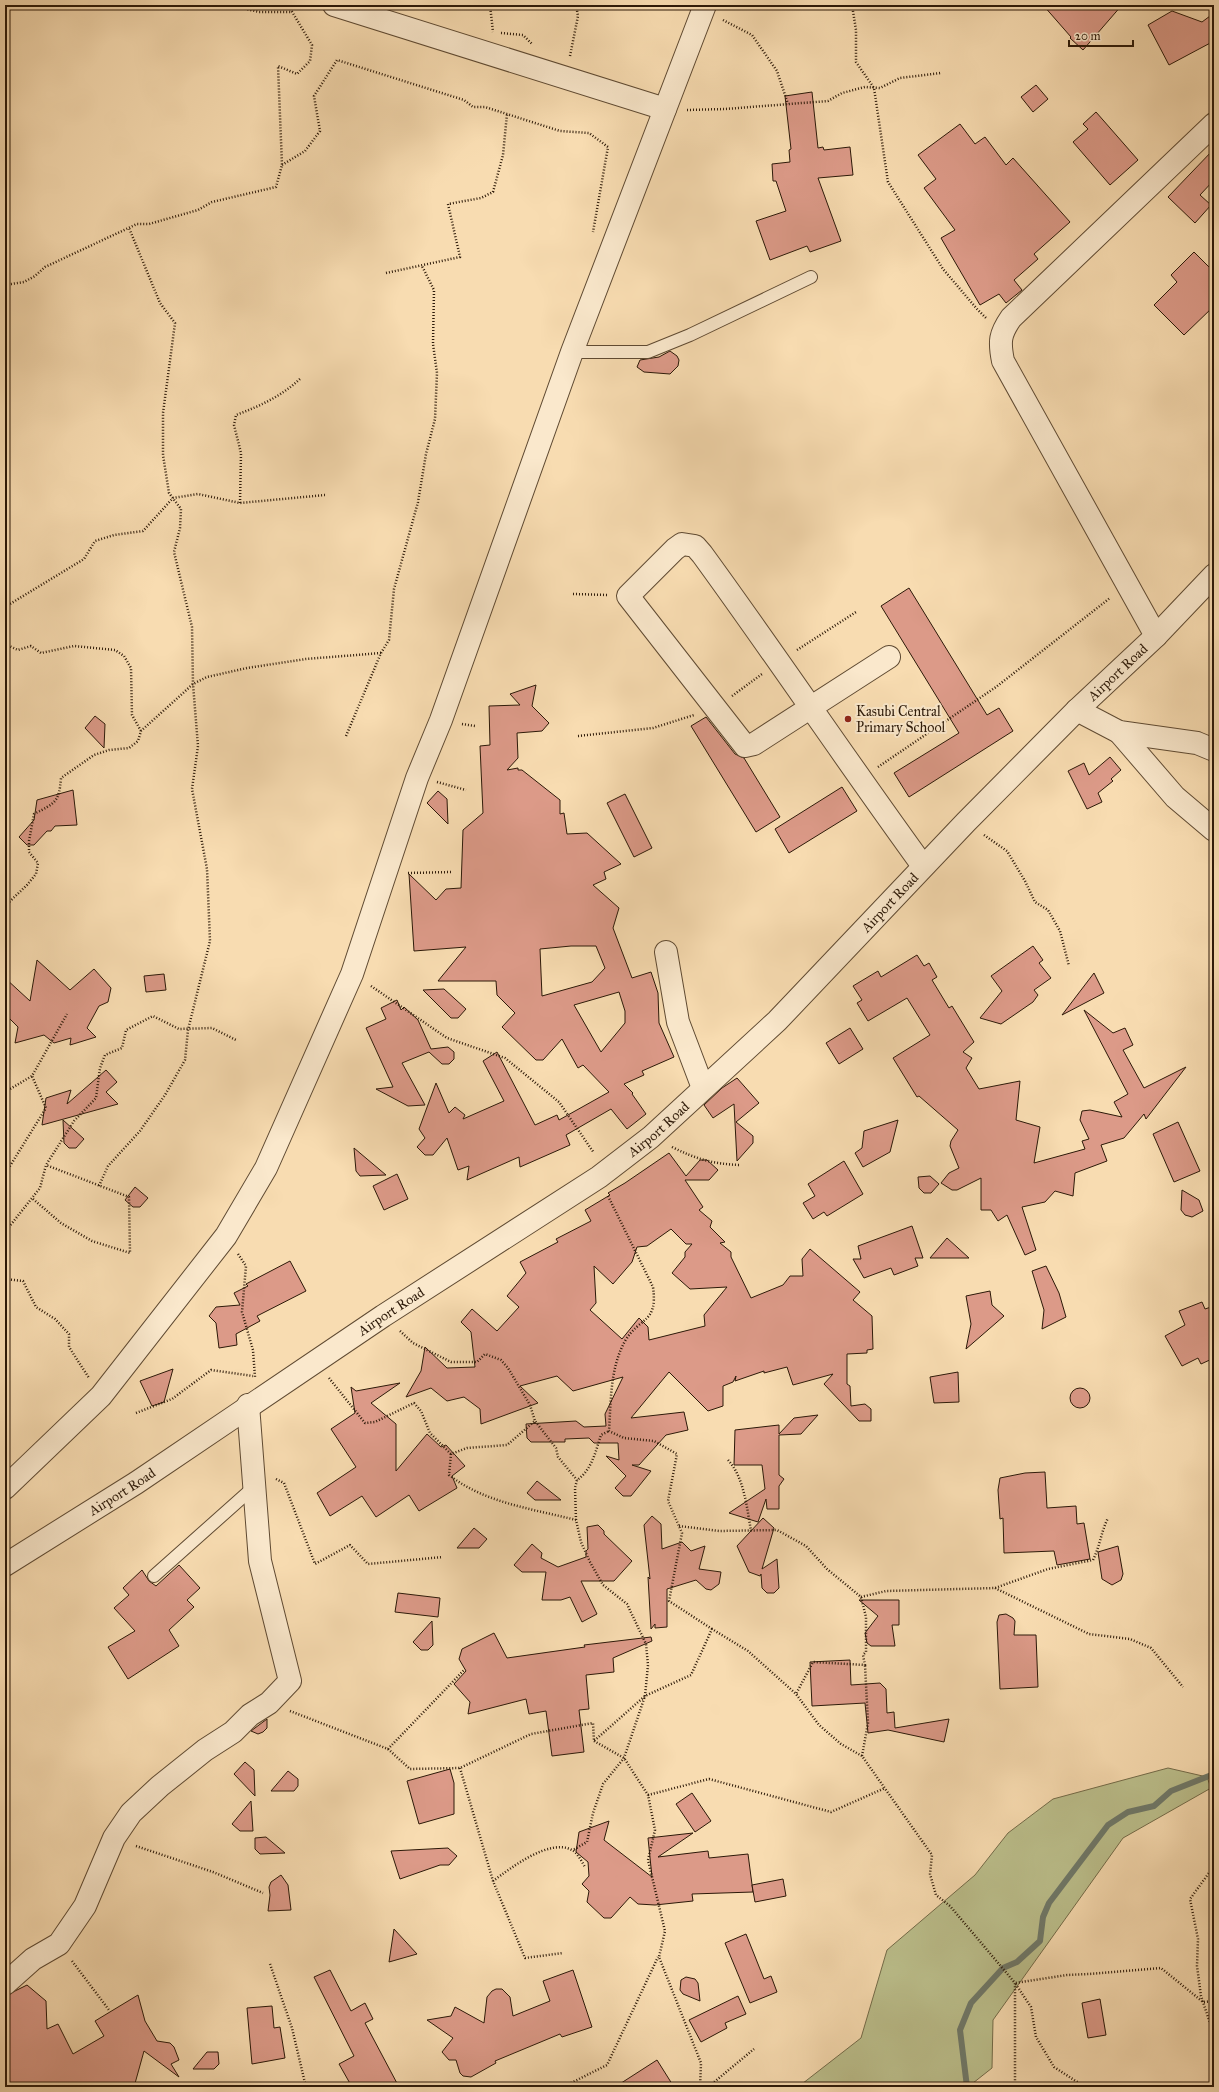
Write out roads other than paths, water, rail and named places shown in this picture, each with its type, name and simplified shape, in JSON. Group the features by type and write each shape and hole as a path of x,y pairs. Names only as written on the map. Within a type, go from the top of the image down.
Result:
{"street":[{"path":"334,5 665,109"},
{"path":"5,1488 101,1396 226,1236 266,1168 352,974 417,778 441,720 572,352 704,7"},
{"path":"1156,636 1126,585 1003,361 1000,346 1002,331 1011,318 1214,124"},
{"path":"889,657 811,707 754,744 745,746 628,596 675,549 682,544 695,546 780,661 811,707 923,866"},
{"name":"Airport Road","path":"5,1565 136,1483 248,1405 261,1385 316,1361 602,1175 652,1137 703,1088 777,1021 966,822 1078,710 1156,636 1214,575"},
{"path":"1078,710 1119,732 1198,743 1214,750"},
{"path":"1119,732 1175,797 1214,830"},
{"path":"666,952 678,1022 703,1088"},
{"path":"5,1984 33,1959 58,1944 85,1906 114,1838 131,1814 160,1786 205,1750 232,1732 250,1715 269,1703 290,1681 260,1561 248,1405"}],"lane":[{"path":"572,352 648,352 690,335 811,277"},
{"path":"154,1576 253,1477"}],"waterway":[{"path":"967,2087 960,2030 971,2003 1003,1968 1017,1962 1040,1941 1043,1917 1049,1903 1108,1825 1128,1812 1154,1806 1171,1791 1214,1774"}],"place":[{"name":"Kasubi Central Primary School","path":"848,719"}]}
